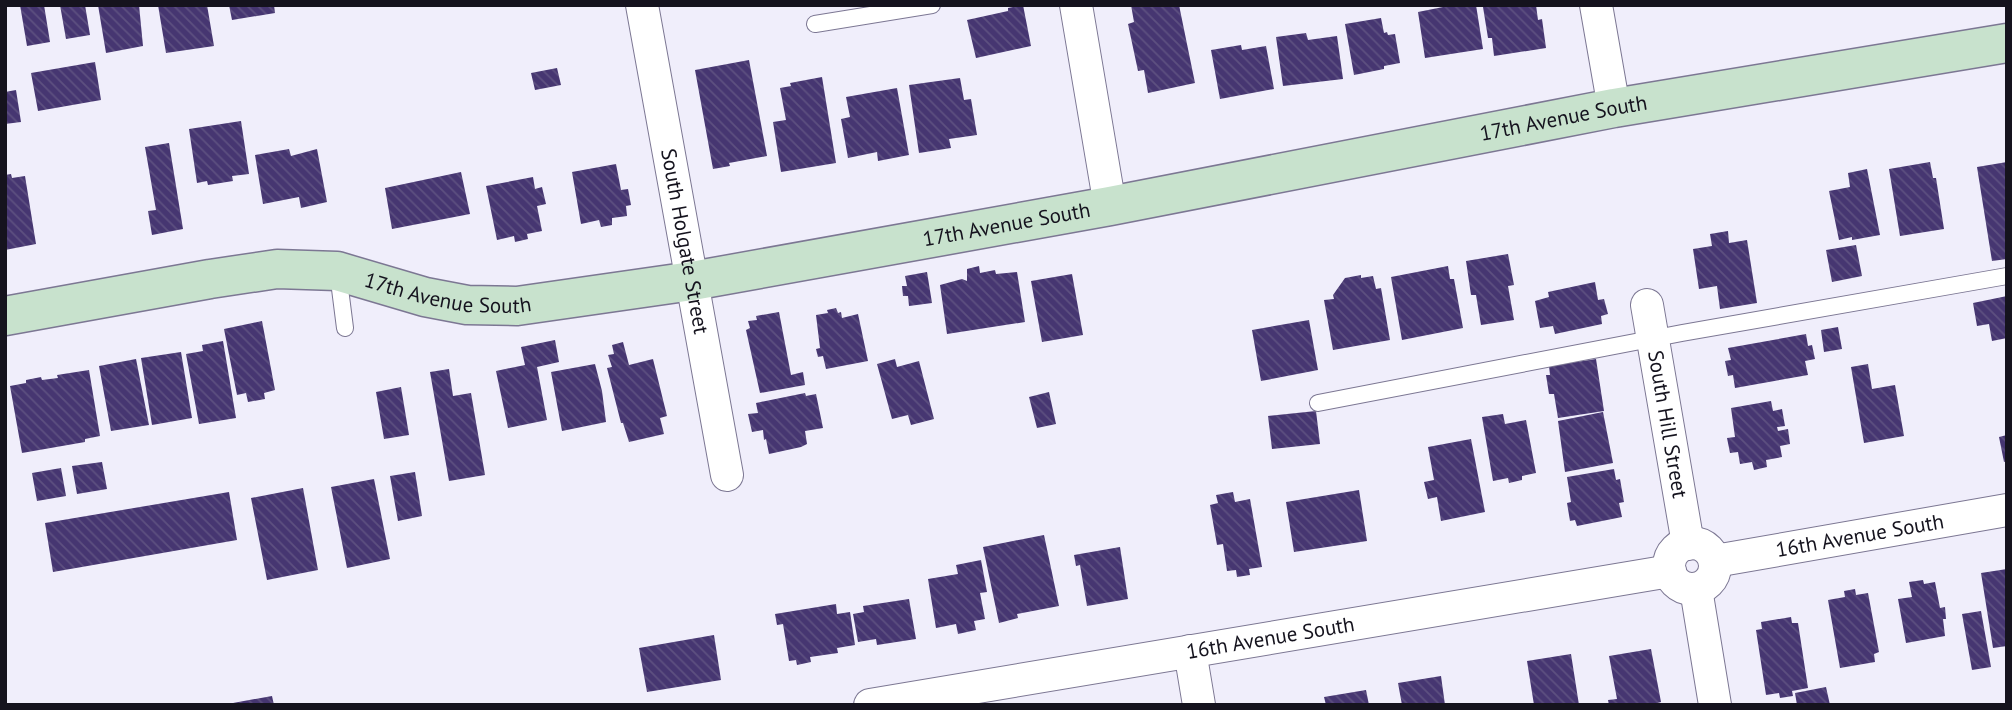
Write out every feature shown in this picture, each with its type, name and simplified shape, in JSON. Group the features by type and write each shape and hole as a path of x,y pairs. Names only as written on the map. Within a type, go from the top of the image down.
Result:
{"street":[{"name":"South Holgate Street","path":"642,5 727,475"},
{"path":"1076,5 1110,206"},
{"path":"1597,5 1614,108"},
{"name":"17th Avenue South","path":"5,316 210,279 277,270 337,271 467,305 517,306 692,281 1110,206 1614,108 2007,43"},
{"name":"South Hill Street","path":"1647,305 1688,544"},
{"name":"16th Avenue South","path":"1714,561 2007,510"},
{"path":"1688,544 1700,544 1707,548 1714,561 1715,568 1710,581 1696,589 1682,587 1676,583 1670,571 1673,554 1678,548 1688,544"},
{"name":"16th Avenue South","path":"870,705 1670,571"},
{"path":"1696,589 1715,705"},
{"path":"1190,651 1199,705"}],"lane":[{"path":"815,24 932,5"},
{"path":"337,271 345,328"},
{"path":"1318,403 1653,338 2007,276"}],"building":[{"path":"20,5 44,5 50,42 27,46"},
{"path":"60,5 85,5 90,35 66,39"},
{"path":"98,5 139,5 143,46 106,53"},
{"path":"158,5 207,5 214,46 166,53"},
{"path":"229,5 274,5 275,13 232,20"},
{"path":"1023,5 1031,46 976,58 967,20"},
{"path":"1131,5 1179,5 1195,83 1148,93 1144,70 1138,71 1128,24 1134,22"},
{"path":"1453,5 1476,5 1483,49 1425,58 1418,12"},
{"path":"1536,5 1538,20 1542,19 1546,48 1494,56 1483,7"},
{"path":"1381,18 1384,33 1395,34 1400,63 1354,75 1345,24"},
{"path":"1306,33 1308,40 1337,36 1343,79 1283,86 1276,37"},
{"path":"1241,45 1242,50 1266,46 1274,89 1220,99 1211,50"},
{"path":"749,60 767,156 713,169 695,70"},
{"path":"95,62 101,100 38,111 31,73"},
{"path":"557,68 561,85 535,90 531,73"},
{"path":"822,77 836,163 781,172 773,122 786,120 780,88 791,86 790,83"},
{"path":"960,78 964,100 971,99 977,135 949,139 951,148 919,153 909,85"},
{"path":"897,88 909,155 878,161 877,152 848,158 841,119 850,117 846,97"},
{"path":"16,90 21,122 5,124 5,92"},
{"path":"241,121 249,174 232,176 233,181 208,185 207,181 197,183 189,129"},
{"path":"169,143 183,229 152,235 148,211 156,210 145,147"},
{"path":"289,149 291,156 317,149 327,202 301,208 299,197 263,204 255,155"},
{"path":"1930,162 1933,178 1936,178 1944,229 1900,236 1889,169"},
{"path":"2007,162 2007,259 1992,261 1977,167"},
{"path":"616,164 621,190 628,189 631,205 626,206 627,216 612,218 612,225 601,227 599,220 581,224 572,172"},
{"path":"1867,169 1880,235 1839,240 1829,191 1850,187 1848,173"},
{"path":"461,172 470,214 392,229 385,188"},
{"path":"11,174 12,178 25,176 36,244 5,250 5,175"},
{"path":"533,177 535,189 542,187 546,204 537,206 542,231 527,234 528,239 515,242 514,236 497,240 486,186"},
{"path":"1728,231 1729,243 1747,240 1757,303 1720,309 1717,286 1699,289 1693,249 1712,246 1710,234"},
{"path":"1856,245 1862,276 1832,282 1826,250"},
{"path":"1508,254 1514,285 1508,286 1514,320 1481,325 1476,295 1471,295 1466,261"},
{"path":"979,266 980,273 995,270 996,274 1017,272 1025,322 947,334 940,285 962,279 967,281 967,269"},
{"path":"1448,266 1450,279 1454,279 1463,328 1402,340 1391,277"},
{"path":"927,272 932,303 909,306 908,296 903,296 902,286 907,286 905,276"},
{"path":"1072,274 1083,335 1042,342 1031,281"},
{"path":"1361,275 1361,278 1373,276 1376,289 1381,288 1390,340 1333,350 1324,300 1334,299 1333,295 1345,278"},
{"path":"1595,282 1598,300 1604,299 1608,314 1601,316 1602,324 1555,334 1553,326 1540,328 1535,301 1549,297 1548,292"},
{"path":"2007,296 2007,338 1992,341 1989,324 1977,326 1973,303"},
{"path":"836,308 838,313 841,312 842,318 858,314 868,361 826,369 823,356 818,357 816,349 820,348 816,315"},
{"path":"779,312 791,375 803,372 805,385 760,393 746,330 750,328 748,321 757,320 756,316"},
{"path":"1309,320 1318,370 1261,381 1252,330"},
{"path":"262,321 275,390 264,393 265,399 248,402 246,393 237,395 224,329"},
{"path":"1838,327 1842,349 1824,352 1821,330"},
{"path":"1806,334 1808,346 1812,345 1815,359 1805,361 1808,375 1735,388 1733,375 1728,376 1725,361 1731,360 1728,348"},
{"path":"555,340 559,362 537,367 547,420 508,428 496,371 525,365 521,347"},
{"path":"223,341 236,418 199,424 186,354 203,351 202,345"},
{"path":"623,342 629,365 653,359 667,416 660,418 664,434 629,442 621,423 607,368 612,367 608,355 614,354 612,345"},
{"path":"181,352 192,418 152,425 141,358"},
{"path":"136,359 149,425 111,431 99,366"},
{"path":"895,359 897,367 919,361 934,419 911,425 908,415 892,419 877,364"},
{"path":"1596,359 1604,411 1558,418 1554,394 1549,394 1546,375 1550,375 1549,366"},
{"path":"595,364 606,422 562,431 551,372"},
{"path":"1868,364 1872,389 1895,385 1904,436 1864,443 1851,367"},
{"path":"449,369 453,396 471,393 485,475 449,481 430,372"},
{"path":"89,370 100,436 85,439 85,442 22,453 10,386 26,383 26,380 58,378 57,375"},
{"path":"401,387 409,435 384,439 376,392"},
{"path":"1049,392 1056,424 1037,428 1029,397"},
{"path":"805,393 806,396 816,394 823,428 805,431 807,444 801,447 769,454 763,430 752,432 748,414 758,413 756,403"},
{"path":"1771,401 1773,411 1782,409 1785,426 1777,427 1778,431 1788,429 1790,444 1780,446 1782,457 1766,460 1767,467 1754,470 1752,462 1740,464 1738,452 1730,453 1727,438 1735,437 1731,408"},
{"path":"1316,411 1320,444 1272,449 1268,416"},
{"path":"1603,412 1613,463 1565,472 1558,421"},
{"path":"1503,414 1505,424 1526,420 1536,473 1509,483 1508,478 1493,481 1482,417"},
{"path":"2007,435 2007,461 2004,462 1999,437"},
{"path":"1471,439 1485,512 1441,521 1437,497 1428,499 1424,482 1434,480 1428,447"},
{"path":"102,462 107,489 77,494 72,466"},
{"path":"61,468 66,496 37,501 32,473"},
{"path":"1614,469 1616,480 1620,479 1624,502 1619,503 1622,517 1577,526 1575,520 1570,521 1567,503 1571,502 1567,477"},
{"path":"415,472 422,516 398,521 390,476"},
{"path":"374,479 390,559 347,568 331,487"},
{"path":"303,488 318,570 267,580 251,498"},
{"path":"1359,490 1367,541 1294,552 1286,502"},
{"path":"229,492 237,540 53,572 45,523"},
{"path":"1233,492 1235,502 1250,499 1262,567 1249,569 1250,575 1237,577 1236,570 1227,571 1223,544 1217,545 1210,505 1218,503 1216,495"},
{"path":"1044,535 1059,606 1017,614 1018,618 999,623 983,547"},
{"path":"1120,547 1128,599 1087,606 1080,565 1076,566 1074,555"},
{"path":"981,560 987,592 980,593 985,619 974,621 976,630 958,634 956,624 936,628 928,579 958,574 956,565"},
{"path":"2007,569 2007,646 1993,648 1981,573"},
{"path":"1923,580 1924,584 1935,582 1940,608 1945,607 1945,636 1906,643 1898,599 1912,597 1909,582"},
{"path":"1855,589 1856,595 1868,593 1879,652 1874,654 1875,662 1840,668 1828,600 1845,597 1844,591"},
{"path":"909,599 916,639 877,645 876,639 858,642 853,614 864,612 863,606"},
{"path":"836,604 837,614 850,612 855,645 837,648 838,653 810,657 811,662 797,665 796,660 789,661 783,624 777,625 775,614"},
{"path":"1981,611 1991,667 1972,670 1962,614"},
{"path":"1791,617 1792,623 1798,623 1808,688 1792,691 1793,696 1780,698 1779,693 1766,695 1756,630 1762,629 1761,622"},
{"path":"714,635 721,680 647,692 639,648"},
{"path":"1651,649 1661,702 1651,705 1609,705 1608,700 1617,699 1609,656"},
{"path":"1571,654 1579,705 1534,705 1527,661"},
{"path":"1441,676 1445,705 1402,705 1398,683"},
{"path":"1826,687 1830,705 1797,705 1795,693"},
{"path":"1366,690 1369,705 1326,705 1324,697"},
{"path":"272,696 274,705 233,705 233,703"}]}
